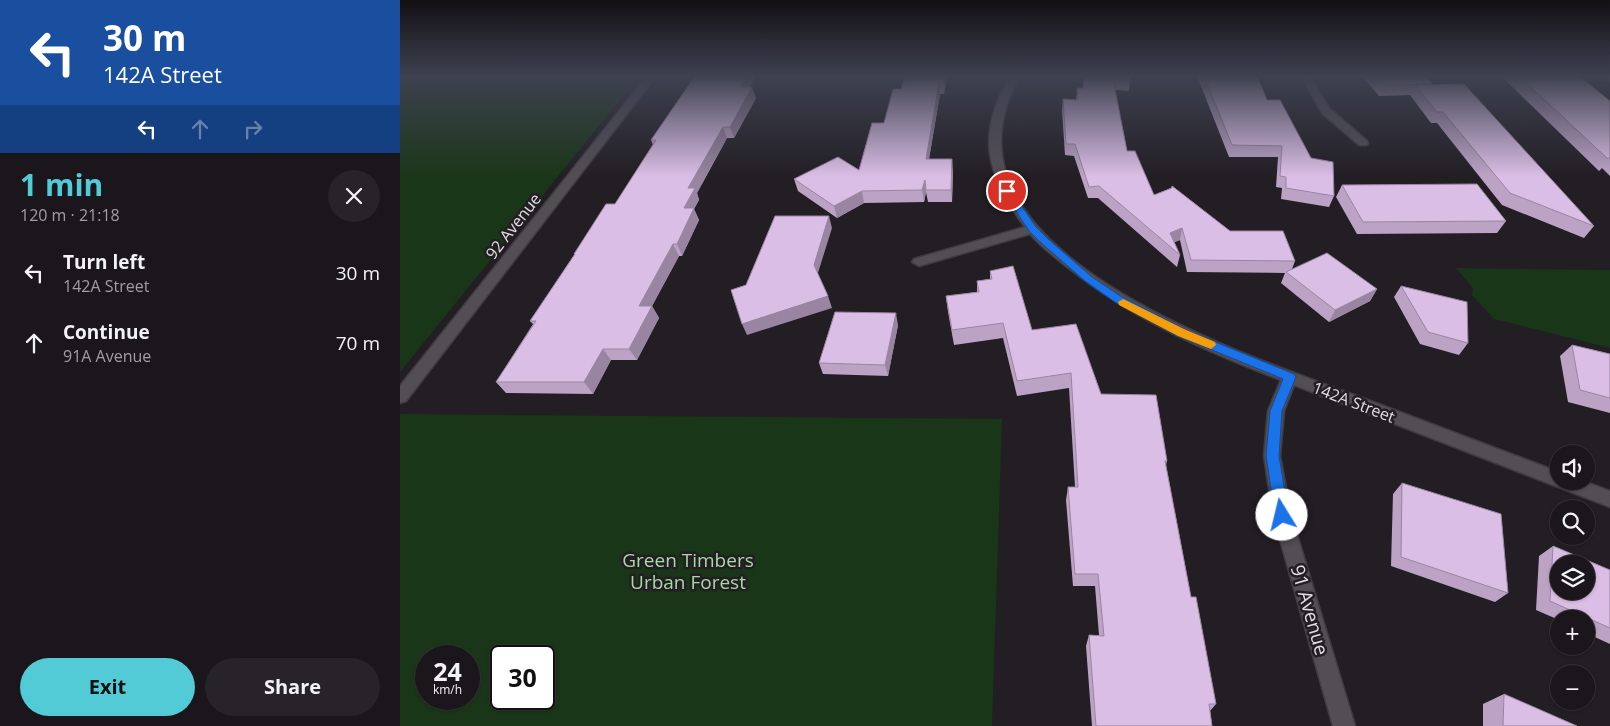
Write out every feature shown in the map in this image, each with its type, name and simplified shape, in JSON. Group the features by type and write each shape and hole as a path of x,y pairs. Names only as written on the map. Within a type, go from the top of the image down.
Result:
{"street":[{"name":"92 Avenue","path":"400,397 625,110"},
{"name":"142A Street","path":"999,110 996,124 996,155 999,174 1032,229 1054,251 1118,300 1182,333 1290,377 1550,477"},
{"path":"1325,110 1363,143"},
{"path":"919,262 1032,229"},
{"name":"91 Avenue","path":"1290,377 1276,411 1272,456 1282,515 1344,726"},
{"path":"1586,490 1610,499"}],"green space":[{"path":"400,110 612,110 400,372"},
{"path":"1456,268 1610,270 1610,348 1494,319 1472,295 1473,288"},
{"name":"Green Timbers Urban Forest","path":"400,414 1002,419 992,726 400,726"}],"building":[{"path":"672,110 739,110 730,127 723,127 688,188 695,188 684,208 694,208 677,244 673,244 639,306 652,306 629,349 603,349 584,382 496,382 536,321 530,321 606,204 615,204 656,140 651,140"},
{"path":"887,110 934,110 926,159 952,159 951,190 926,190 925,180 922,190 862,191 834,206 794,179 838,157 859,170 872,123 884,123"},
{"path":"1064,110 1119,110 1127,151 1135,151 1154,195 1172,188 1172,186 1230,231 1283,231 1295,261 1191,260 1182,228 1170,233 1180,255 1099,186 1089,187 1075,144 1066,144"},
{"path":"1218,110 1285,110 1311,158 1333,162 1334,196 1286,188 1286,177 1280,176 1282,146 1232,145"},
{"path":"1435,110 1488,110 1594,226 1510,193 1443,112 1437,112"},
{"path":"1555,110 1610,110 1610,157 1608,159"},
{"path":"1477,184 1506,221 1363,222 1342,185"},
{"path":"775,216 829,216 814,265 828,296 742,324 731,290 746,285"},
{"path":"1327,253 1377,289 1335,310 1286,272"},
{"path":"1013,266 1032,330 1076,324 1101,394 1156,395 1167,461 1165,461 1191,597 1196,597 1216,704 1209,704 1212,726 1096,726 1089,635 1104,636 1098,574 1075,574 1068,487 1078,487 1071,373 1017,381 1003,323 952,330 946,296 979,292 977,281 992,279 990,271"},
{"path":"1401,286 1467,302 1468,343 1428,332"},
{"path":"835,312 896,313 885,365 819,363"},
{"path":"1572,345 1610,354 1610,398 1580,390"},
{"path":"1402,483 1501,514 1508,593 1401,557"},
{"path":"1553,546 1574,555 1553,555"},
{"path":"1595,564 1610,570 1610,628 1595,621 1595,610 1570,610 1550,600 1595,600"},
{"path":"1504,694 1577,726 1503,726"}],"slow traffic":[{"path":"1123,302 1149,317 1211,345"}],"route":[{"path":"1007,191 1032,229 1054,251 1118,300 1182,333 1290,377 1276,411 1272,456 1282,515"}]}
